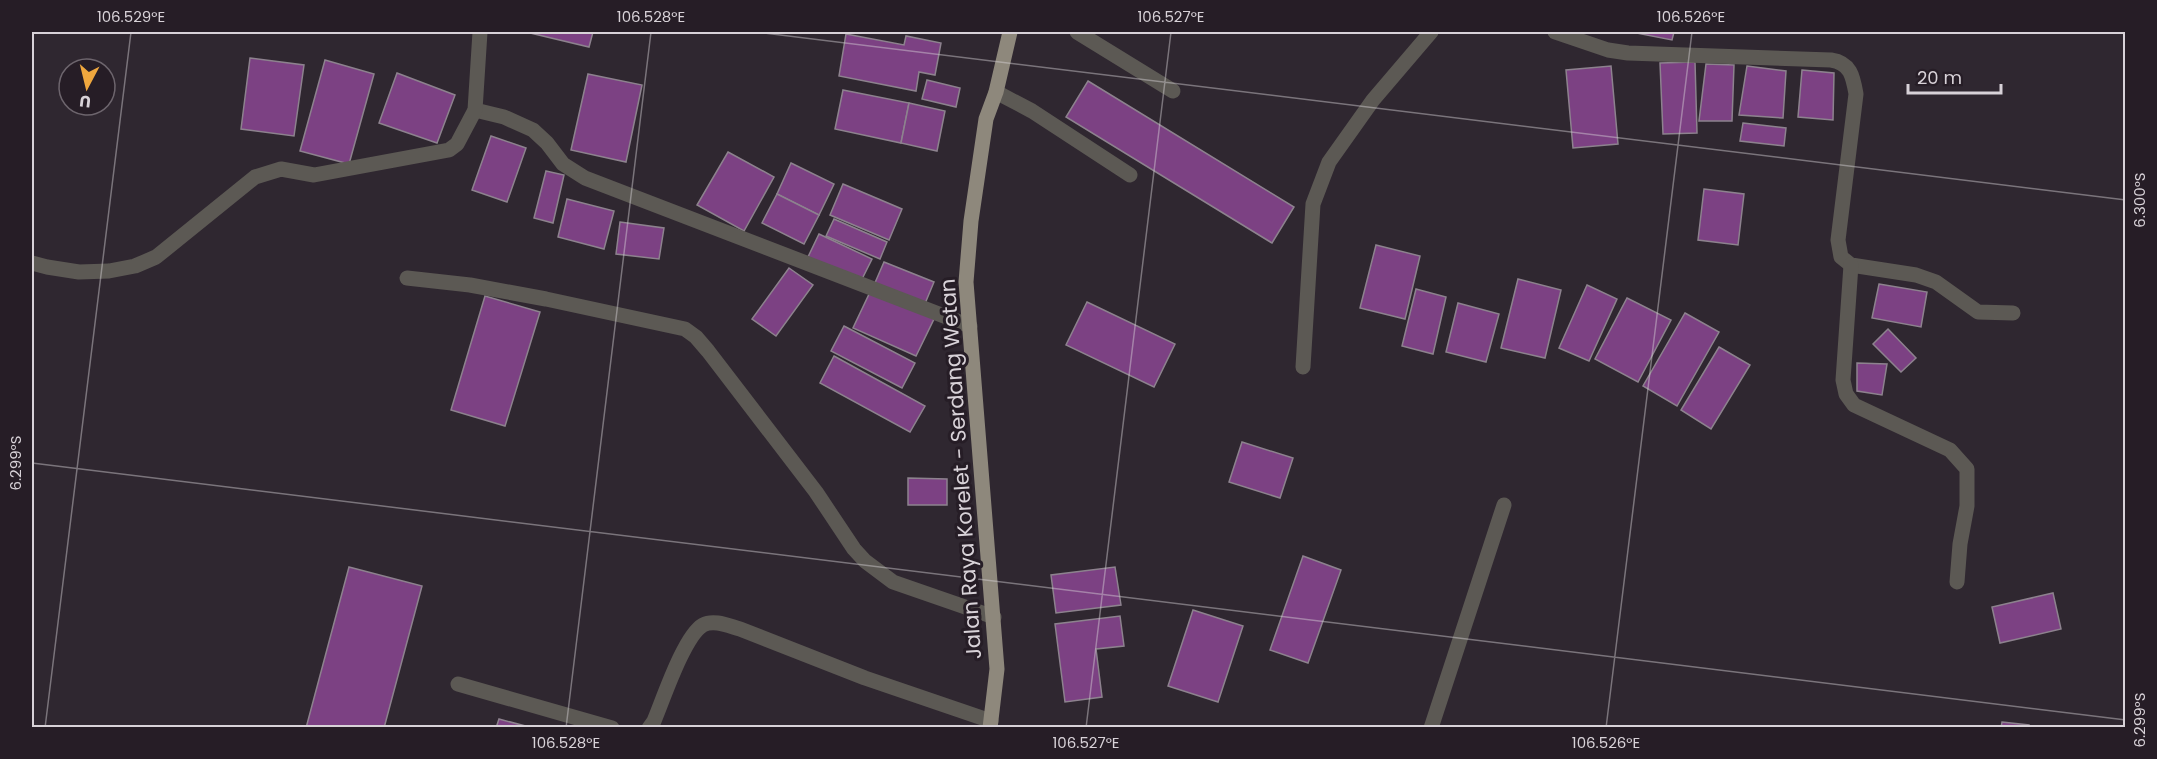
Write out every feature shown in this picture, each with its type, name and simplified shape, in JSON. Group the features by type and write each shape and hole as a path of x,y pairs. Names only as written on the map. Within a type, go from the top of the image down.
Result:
{"main road":[{"name":"Jalan Raya Korelet - Serdang Wetan","path":"990,724 997,669 966,282 971,221 986,119 996,92 1010,32"}],"street":[{"path":"32,263 79,272 109,271 135,266 156,257 255,177 281,169 314,176 439,154 449,150 457,144 475,110 480,32"},
{"path":"1077,32 1173,91"},
{"path":"1303,367 1313,204 1329,162 1372,100 1431,32"},
{"path":"1555,32 1608,50 1628,53 1838,61 1852,74 1856,94 1838,240 1841,257 1851,265 1916,275 1936,282 1978,312 2013,313"},
{"path":"996,92 1032,111 1130,175"},
{"path":"475,110 504,117 533,130 547,143 563,164 585,178 970,326"},
{"path":"1851,265 1843,362 1846,394 1854,405 1950,450 1967,469 1967,506 1960,544 1957,582"},
{"path":"407,278 470,285 685,329 696,337 708,351 816,492 854,549 865,561 893,582 994,617"},
{"path":"1431,728 1504,505"},
{"path":"649,728 687,642 703,625 719,623 990,724"},
{"path":"458,684 612,728"}],"building":[{"path":"526,32 593,32 589,47"},
{"path":"1636,32 1674,32 1672,40"},
{"path":"846,34 904,45 906,36 941,43 935,75 919,72 916,91 839,76"},
{"path":"250,58 304,65 294,136 241,129"},
{"path":"325,60 374,74 349,164 300,151"},
{"path":"1695,62 1697,133 1663,134 1660,63"},
{"path":"1706,64 1734,65 1732,121 1699,121"},
{"path":"1611,66 1618,144 1573,148 1566,70"},
{"path":"1747,66 1786,71 1783,118 1739,115"},
{"path":"1802,70 1834,73 1833,120 1798,117"},
{"path":"397,73 455,95 437,143 379,123"},
{"path":"588,74 642,85 626,162 571,150"},
{"path":"927,80 960,88 956,107 922,99"},
{"path":"1088,81 1294,207 1272,243 1066,117"},
{"path":"843,90 909,103 901,143 835,129"},
{"path":"909,103 945,111 937,151 901,143"},
{"path":"1743,123 1786,128 1784,146 1740,141"},
{"path":"491,136 526,148 507,202 472,190"},
{"path":"728,152 774,177 744,231 697,205"},
{"path":"791,163 834,184 819,215 777,194"},
{"path":"546,171 564,175 553,223 534,218"},
{"path":"843,184 902,209 889,240 830,215"},
{"path":"1704,189 1744,194 1738,245 1698,240"},
{"path":"777,194 819,215 804,244 762,223"},
{"path":"567,199 614,211 604,249 558,237"},
{"path":"834,219 887,242 880,259 826,236"},
{"path":"620,222 664,228 659,259 616,254"},
{"path":"819,234 872,259 860,283 807,259"},
{"path":"1376,245 1420,256 1405,319 1360,308"},
{"path":"884,262 934,282 924,306 874,285"},
{"path":"789,268 813,285 776,336 752,319"},
{"path":"1518,279 1561,290 1545,358 1501,348"},
{"path":"1879,284 1927,292 1921,327 1872,318"},
{"path":"1587,285 1617,299 1589,361 1559,348"},
{"path":"1416,289 1446,297 1433,354 1402,346"},
{"path":"871,290 934,319 916,356 853,328"},
{"path":"485,296 540,312 505,426 451,410"},
{"path":"1627,298 1671,320 1638,382 1595,359"},
{"path":"1087,302 1175,344 1154,387 1066,345"},
{"path":"1458,303 1499,314 1486,362 1446,352"},
{"path":"1685,313 1719,332 1677,406 1643,386"},
{"path":"844,326 915,363 902,388 831,351"},
{"path":"1888,329 1916,358 1901,372 1873,344"},
{"path":"1719,347 1750,365 1711,429 1681,410"},
{"path":"834,356 925,406 910,432 820,383"},
{"path":"1857,363 1887,364 1882,395 1857,391"},
{"path":"1242,442 1293,458 1280,498 1229,482"},
{"path":"908,478 947,479 947,505 908,505"},
{"path":"1303,556 1341,570 1308,663 1270,650"},
{"path":"349,567 422,586 384,728 306,728"},
{"path":"1115,567 1121,605 1056,613 1051,575"},
{"path":"2053,593 2061,629 2000,643 1992,607"},
{"path":"1193,610 1243,626 1218,702 1168,686"},
{"path":"1120,616 1124,646 1096,649 1102,697 1065,702 1055,624"},
{"path":"499,719 533,728 496,728"},
{"path":"2002,722 2029,725 2029,728 2001,728"}]}
